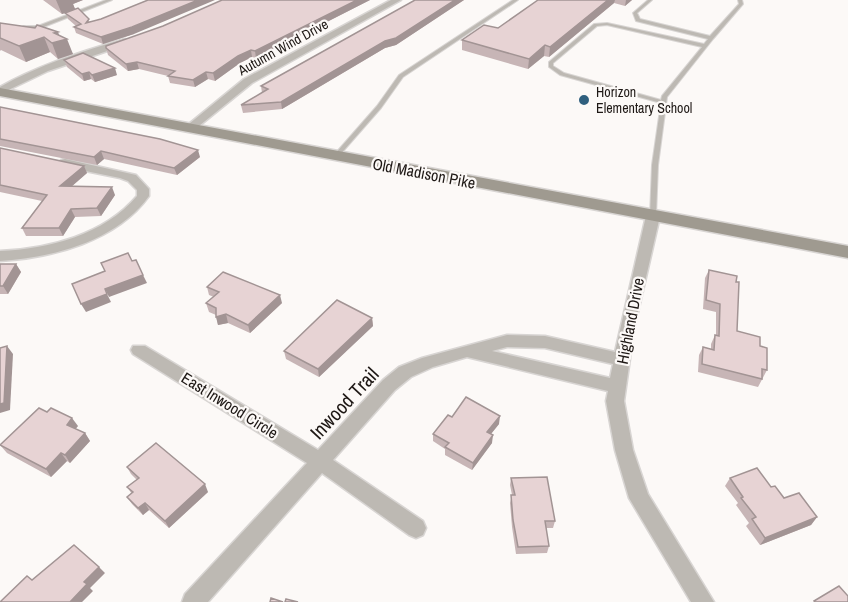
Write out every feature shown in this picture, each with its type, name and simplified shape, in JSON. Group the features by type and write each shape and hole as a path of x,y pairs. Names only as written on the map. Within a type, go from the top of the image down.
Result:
{"main road":[{"name":"Old Madison Pike","path":"0,92 848,252"}],"street":[{"name":"Autumn Wind Drive","path":"190,128 248,81 397,0"},
{"path":"0,92 71,58 138,38"},
{"path":"0,256 49,253 73,244 129,211 143,196 143,189 132,178 56,161"},
{"name":"Highland Drive","path":"653,216 626,330 615,401 624,450 639,498 703,602"},
{"path":"467,351 507,341 545,342 622,360"},
{"name":"East Inwood Circle","path":"139,350 320,461 416,528"},
{"name":"Inwood Trail","path":"193,602 389,386 405,372 428,362 467,351 618,387"}],"lane":[{"path":"19,27 39,27 110,0"},
{"path":"336,156 401,76 516,0"},
{"path":"650,0 635,14 638,20 711,38"},
{"name":"Highland Drive","path":"653,216 655,165 664,97 741,4 740,0"},
{"path":"664,102 562,74 551,67 551,63 596,25 607,24 705,46"}],"building":[{"path":"148,0 198,0 101,37 74,27 81,24 65,13 78,8 89,19 86,23"},
{"path":"222,0 357,0 255,51 251,50 238,56 213,73 206,72 193,80 168,76 175,71 137,62 126,64 106,48 106,46 163,26"},
{"path":"415,0 455,0 396,38 385,41 281,102 241,105 268,89 261,86"},
{"path":"538,0 608,0 550,47 545,45 529,59 462,40 484,25 498,28"},
{"path":"0,23 35,28 37,25 58,32 54,33 67,39 52,43 44,37 19,46 0,38"},
{"path":"83,53 115,68 92,75 89,72 82,74 64,60"},
{"path":"0,107 160,139 198,150 174,168 101,151 94,157 0,139"},
{"path":"0,148 84,166 60,186 112,187 97,208 71,209 59,228 22,228 47,195 0,185"},
{"path":"128,253 132,261 136,260 143,275 105,289 107,294 81,304 72,284 105,271 101,263"},
{"path":"0,264 16,264 3,286 0,286"},
{"path":"709,270 737,276 736,282 739,282 737,331 760,337 760,346 767,348 767,370 762,369 762,379 702,364 703,347 714,350 715,335 719,336 720,304 706,300"},
{"path":"223,272 280,295 248,325 226,314 216,317 216,308 206,303 219,292 207,287"},
{"path":"337,300 372,318 318,369 284,351"},
{"path":"7,346 4,403 0,404 0,348"},
{"path":"466,397 500,416 487,432 493,435 473,463 445,447 449,443 433,434 448,415 452,417"},
{"path":"39,408 47,412 51,408 72,418 67,425 85,433 65,455 61,453 46,469 0,445"},
{"path":"156,443 205,484 165,521 145,503 138,508 127,497 133,492 127,487 139,478 127,467"},
{"path":"757,468 771,487 775,486 784,498 799,493 817,517 765,538 752,519 756,517 741,498 743,497 730,478"},
{"path":"547,477 555,521 545,521 549,546 518,547 511,495 515,495 511,478"},
{"path":"74,545 99,567 84,582 87,584 70,602 0,602 27,576 32,580"},
{"path":"839,586 848,596 848,602 814,601"},
{"path":"271,598 283,602 270,602"}],"place":[{"name":"Horizon Elementary School","path":"584,100"}]}
